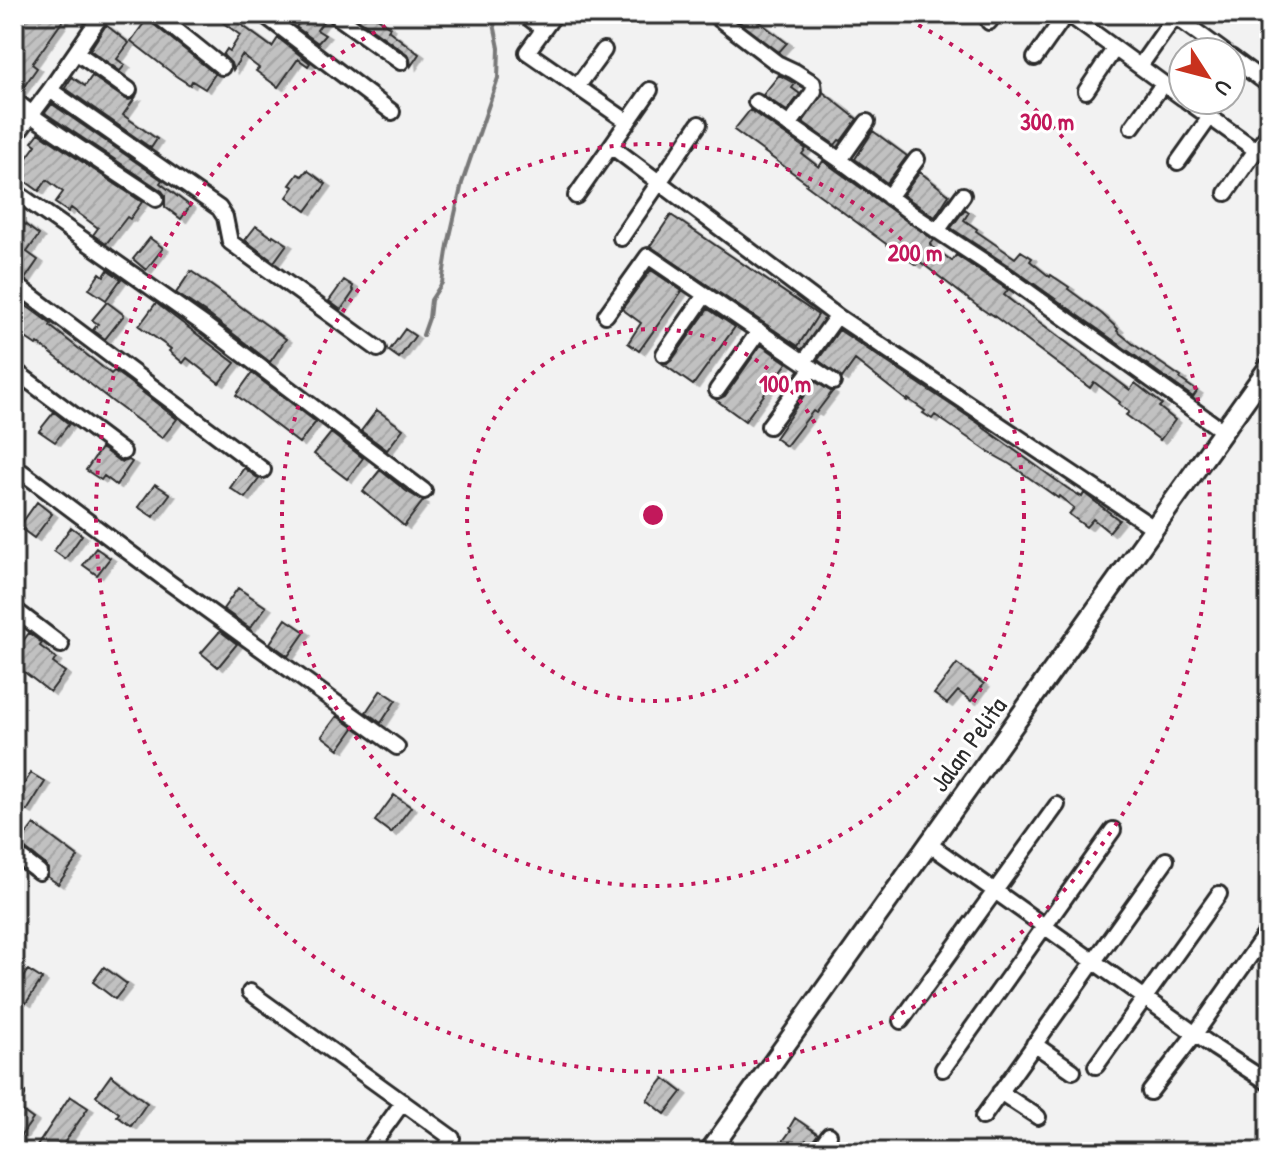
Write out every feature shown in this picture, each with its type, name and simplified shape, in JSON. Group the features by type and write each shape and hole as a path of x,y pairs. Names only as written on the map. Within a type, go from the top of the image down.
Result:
{"street":[{"path":"14,138 102,14"},
{"path":"156,14 222,67"},
{"path":"263,14 392,112"},
{"path":"334,14 401,62"},
{"path":"524,14 543,29"},
{"path":"713,14 777,63 813,83 814,91 789,125"},
{"path":"1035,58 1067,14 1167,87"},
{"path":"554,15 527,52 628,122"},
{"path":"1140,66 1173,15 1202,36"},
{"path":"1086,91 1115,48"},
{"path":"577,87 604,50"},
{"path":"76,52 129,90"},
{"path":"1247,69 1269,85"},
{"path":"1132,127 1163,84"},
{"path":"50,90 219,208 225,217 230,242 378,349"},
{"path":"576,196 650,90"},
{"path":"14,100 79,149 156,199"},
{"path":"756,102 1223,431"},
{"path":"1178,162 1210,117 1256,150"},
{"path":"840,160 867,122"},
{"path":"621,238 699,124"},
{"path":"1226,193 1269,133"},
{"path":"611,146 837,316 1154,528"},
{"path":"889,197 917,159"},
{"path":"14,191 206,326 424,491"},
{"path":"937,231 963,195"},
{"path":"606,315 648,256 833,382"},
{"path":"14,283 263,470"},
{"path":"664,354 705,295"},
{"path":"769,426 837,316"},
{"path":"717,390 759,331"},
{"name":"Jalan Pelita","path":"709,1152 1269,367"},
{"path":"14,370 123,452"},
{"path":"14,466 397,747"},
{"path":"14,609 61,645"},
{"path":"901,1021 1057,805"},
{"path":"943,1069 1113,830"},
{"path":"929,844 1145,999 1269,1083"},
{"path":"14,853 39,872"},
{"path":"983,1117 1166,860"},
{"path":"1096,1066 1219,894"},
{"path":"1150,1092 1269,929"},
{"path":"250,992 452,1138 442,1152"},
{"path":"1034,1044 1073,1071"},
{"path":"1000,1092 1038,1117"},
{"path":"367,1152 403,1102"},
{"path":"817,1152 829,1135"}],"building":[{"path":"29,14 57,14 64,19 32,64 37,68 20,92 14,90 14,35"},
{"path":"211,14 240,14 235,20 272,47 278,38 310,63 308,66 298,59 278,87 256,71 259,68 242,55 233,70 223,55 227,49 230,51 240,35"},
{"path":"305,14 324,14 325,19 317,30 325,35 318,43 296,27"},
{"path":"351,14 372,14 390,27 388,30 419,54 411,66 407,54"},
{"path":"729,14 749,14 787,43 779,52"},
{"path":"147,19 215,74 205,89 192,81 190,85 176,76 131,41"},
{"path":"106,25 129,43 117,59 125,65 120,71 90,50"},
{"path":"779,75 795,84 792,88 800,94 787,111 763,95"},
{"path":"92,76 124,98 135,98 123,115 157,139 151,148 65,88 72,77 85,86"},
{"path":"823,92 857,119 835,145 803,122"},
{"path":"52,104 162,180 160,183 190,206 181,219 165,207 162,191 45,113"},
{"path":"750,110 806,149 802,154 819,167 823,161 934,240 930,245 952,261 956,255 1008,290 1004,295 1130,390 1135,383 1162,404 1159,407 1175,420 1160,440 1126,415 1129,412 1120,402 1094,382 1090,388 919,261 916,265 897,252 734,130"},
{"path":"873,131 907,156 887,183 855,159"},
{"path":"39,133 142,202 106,244 93,235 98,228 71,208 68,212 55,203 63,192 47,180 39,191 15,174 36,145 32,142"},
{"path":"307,170 326,184 306,211 287,197 294,187 290,185 298,174 302,176"},
{"path":"920,172 949,195 935,217 903,195"},
{"path":"965,209 969,212 964,220 976,231 1015,258 1021,251 1032,258 1030,261 1069,287 1133,344 1181,377 1197,391 1193,397 951,228"},
{"path":"671,215 818,315 798,346 650,246"},
{"path":"14,216 39,235 27,252 38,260 25,279 14,271"},
{"path":"256,226 287,244 274,262 245,240"},
{"path":"150,238 163,248 146,270 133,259"},
{"path":"108,270 121,279 106,300 89,289 100,273 104,276"},
{"path":"651,270 682,291 639,351 628,343 641,323 622,309"},
{"path":"191,271 286,339 270,362 176,293"},
{"path":"344,280 353,286 354,291 341,310 329,301"},
{"path":"107,302 124,315 105,339 93,330 98,324 92,320"},
{"path":"156,303 235,363 219,383 187,358 183,363 169,351 171,349 139,326"},
{"path":"25,305 111,374 114,371 177,419 162,438 38,343 36,345 14,330 14,321"},
{"path":"708,309 735,327 693,385 663,364 672,360"},
{"path":"405,329 415,336 399,358 389,351"},
{"path":"839,330 981,425 1067,488 1082,497 1084,493 1119,520 1109,532 1093,519 1086,527 1069,514 1074,508 1059,496 935,415 932,419 923,413 925,411 907,401 855,360 842,378 818,360"},
{"path":"761,345 787,363 745,421 716,400 725,396"},
{"path":"252,373 316,422 299,443 236,395"},
{"path":"814,381 832,392 786,446 775,438"},
{"path":"377,410 403,429 387,450 361,431"},
{"path":"54,412 69,424 55,442 39,431"},
{"path":"331,433 363,458 347,479 314,454"},
{"path":"101,448 118,460 132,462 116,485 104,476 101,480 86,470"},
{"path":"244,468 259,479 245,498 230,488"},
{"path":"380,470 423,501 404,526 363,491"},
{"path":"155,484 170,494 153,517 138,507"},
{"path":"37,502 52,514 34,538 19,527"},
{"path":"71,527 82,535 65,559 54,551"},
{"path":"96,548 110,558 97,575 83,565"},
{"path":"238,588 266,607 250,628 223,609"},
{"path":"286,619 305,632 288,656 270,643"},
{"path":"220,631 237,644 218,667 201,653"},
{"path":"29,633 56,658 53,663 65,672 50,692 14,664 14,635 23,641"},
{"path":"957,664 984,684 971,701 958,691 947,704 934,694"},
{"path":"381,690 396,700 381,723 366,712"},
{"path":"337,716 354,728 339,749 322,736"},
{"path":"31,773 45,782 27,811 14,800"},
{"path":"394,795 411,807 391,833 375,821"},
{"path":"34,824 78,857 58,884 48,877 46,865 19,844"},
{"path":"104,967 127,984 115,999 93,982"},
{"path":"28,970 42,979 26,1003 14,995 14,990"},
{"path":"111,1075 147,1103 131,1126 96,1096"},
{"path":"664,1078 682,1092 665,1114 647,1100"},
{"path":"70,1096 88,1108 58,1152 46,1152 37,1146"},
{"path":"14,1105 33,1119 14,1145"},
{"path":"795,1118 818,1134 811,1143 806,1140 798,1152 775,1152 791,1130 789,1128"}],"waterway":[{"path":"423,335 431,300 442,283 462,183 498,78 499,48 492,14"}]}
